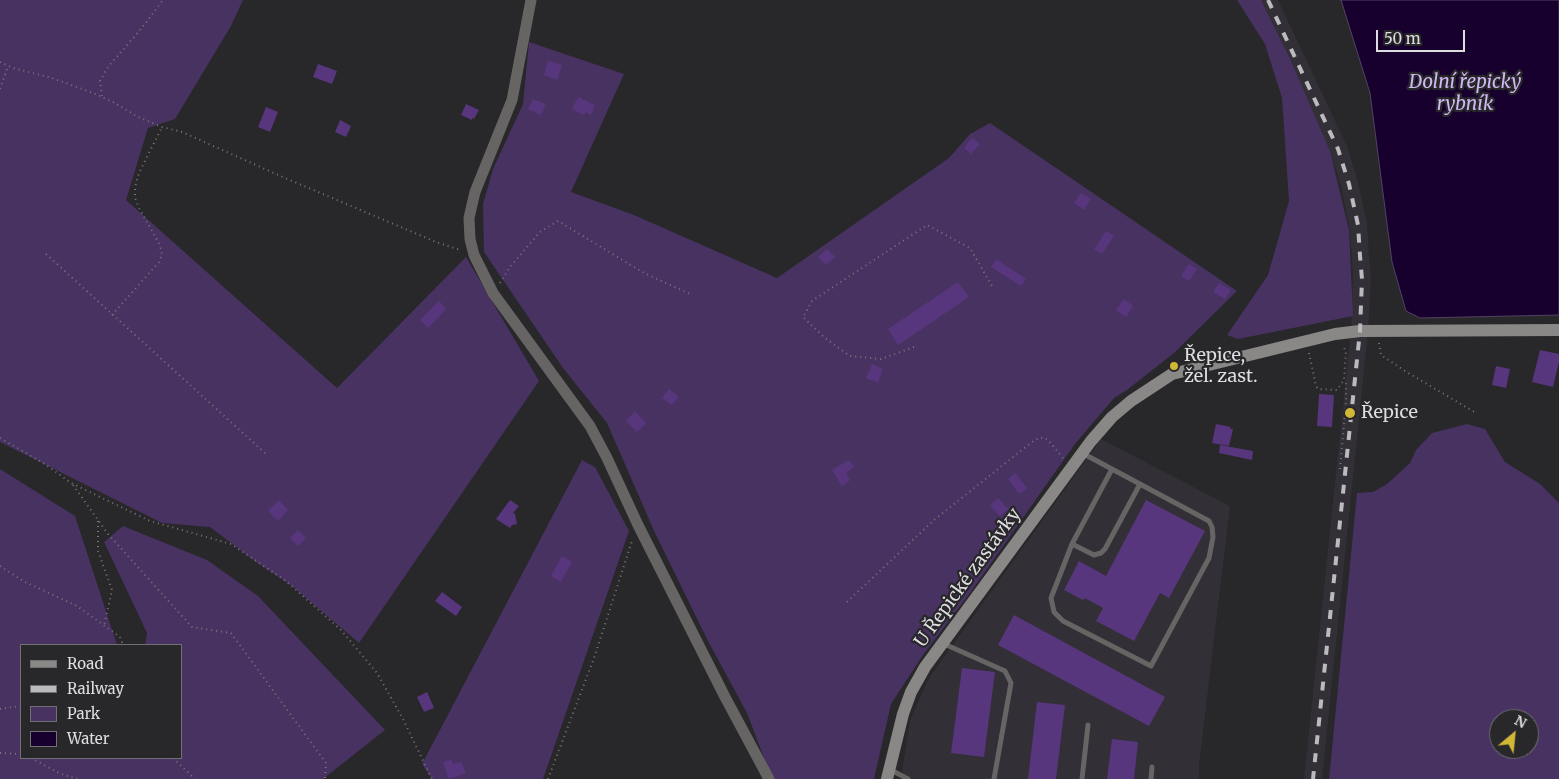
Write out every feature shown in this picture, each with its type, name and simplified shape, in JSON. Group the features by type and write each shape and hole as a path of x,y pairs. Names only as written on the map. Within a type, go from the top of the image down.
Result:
{"main road":[{"name":"U Řepické zastávky","path":"888,774 903,714 911,692 925,667 942,643 1071,467 1112,417 1172,374 1306,340 1360,331 1559,330"}],"street":[{"path":"531,0 512,100 475,192 469,218 470,239 474,255 493,294 590,426 725,697 769,779"}],"lane":[{"path":"1082,453 1112,469 1209,521 1212,527 1213,537 1209,558 1150,666 1063,621 1054,612 1051,598 1072,544 1112,469"},
{"path":"1072,544 1094,555 1101,554 1140,484"},
{"path":"942,643 1005,671 1011,683 994,779"},
{"path":"1082,779 1088,725"},
{"path":"1151,779 1152,767"},
{"path":"888,774 908,779"}],"path":[{"path":"102,97 100,80 108,67 163,0"},
{"path":"0,62 52,78 102,97 138,117 162,127 182,132 436,242 474,255"},
{"path":"0,89 8,66"},
{"path":"112,315 159,262 162,255 160,245 138,208 135,198 135,187 139,174 162,127"},
{"path":"493,294 510,267 540,232 558,221 644,273 690,294"},
{"path":"914,347 881,359 850,356 825,338 803,317 812,301 927,225 970,248 992,286"},
{"path":"46,254 266,454"},
{"path":"1378,331 1381,354 1405,372 1476,413"},
{"path":"1335,334 1346,351 1344,380 1346,383 1346,402 1340,469"},
{"path":"1306,340 1318,389 1337,390 1344,380"},
{"path":"0,438 46,464 71,483 150,521 231,544 286,581 341,630 377,673 403,719 432,779"},
{"path":"847,602 934,520 1032,442 1039,438 1045,438 1071,467"},
{"path":"71,483 108,534 192,627 231,632 326,763 325,779"},
{"path":"98,520 98,551 112,590 104,626"},
{"path":"548,779 594,658 638,525"},
{"path":"0,566 23,581 77,606 120,637 123,644"},
{"path":"0,709 20,706"},
{"path":"0,753 20,754"},
{"path":"33,759 61,774 78,779"},
{"path":"174,759 195,779"}],"shaded area":[{"path":"1258,0 1278,0 1347,146 1358,182 1367,223 1371,279 1368,332 1322,779 1304,779 1351,330 1352,256 1349,226 1341,186 1330,152"},
{"path":"1101,439 1230,506 1199,765 1199,779 901,779 910,720 929,678"}],"green space":[{"path":"0,0 243,0 231,26 175,119 148,128 126,200 337,388 466,257 539,381 359,643 292,586 256,562 210,527 162,523 0,442"},
{"path":"1237,0 1261,0 1291,61 1330,151 1349,230 1353,316 1238,339 1227,335 1268,275 1289,201 1282,98 1265,44"},
{"path":"529,42 624,74 571,192 634,215 777,278 949,158 970,134 990,123 1237,291 1174,353 1114,398 1075,444 970,593 923,655 891,704 874,779 772,779 747,713 708,641 655,533 607,423 563,368 484,252 483,204 493,169 523,104"},
{"path":"1467,424 1485,429 1505,462 1540,484 1559,503 1559,779 1329,779 1357,493 1373,492 1387,484 1410,463 1416,450 1432,433"},
{"path":"582,460 595,467 629,531 543,779 432,779 422,764"},
{"path":"0,469 75,516 117,644 20,644 20,759 182,759 182,644 145,644 147,633 104,542 123,526 207,560 258,596 385,730 323,779 0,779"}],"water":[{"name":"Dolní řepický rybník","path":"1341,0 1559,0 1559,315 1420,318 1406,311 1392,262 1370,93"}],"building":[{"path":"548,61 562,65 557,80 544,75"},
{"path":"318,64 337,71 332,84 313,77"},
{"path":"578,97 595,105 591,115 586,112 584,115 572,109"},
{"path":"533,99 546,104 541,115 528,109"},
{"path":"466,104 479,110 472,120 461,115"},
{"path":"266,107 278,112 270,132 258,127"},
{"path":"340,120 351,126 346,137 335,132"},
{"path":"972,138 980,144 971,154 964,148"},
{"path":"1081,193 1091,199 1084,210 1074,203"},
{"path":"1106,231 1114,236 1102,254 1094,249"},
{"path":"827,249 835,257 826,265 818,257"},
{"path":"996,259 1026,279 1021,286 991,267"},
{"path":"1189,264 1197,269 1189,281 1181,276"},
{"path":"958,282 969,297 898,345 888,329"},
{"path":"1219,283 1231,290 1225,299 1213,292"},
{"path":"1124,299 1133,306 1126,317 1116,310"},
{"path":"439,301 446,309 428,328 420,320"},
{"path":"1540,350 1559,354 1553,387 1532,382"},
{"path":"872,364 883,369 878,383 866,378"},
{"path":"1496,366 1510,369 1506,388 1492,385"},
{"path":"669,389 679,397 672,405 662,398"},
{"path":"1319,394 1334,395 1332,427 1317,426"},
{"path":"635,411 646,423 637,432 626,421"},
{"path":"1216,424 1233,429 1229,446 1212,443"},
{"path":"1220,445 1253,451 1252,460 1219,453"},
{"path":"849,460 854,467 846,473 850,480 842,486 832,470"},
{"path":"1015,473 1027,488 1019,494 1008,479"},
{"path":"998,498 1008,509 1000,516 990,505"},
{"path":"279,500 288,510 278,521 268,511"},
{"path":"510,500 519,506 513,513 515,514 517,524 512,525 510,528 496,519"},
{"path":"1146,500 1205,531 1169,598 1160,593 1134,641 1096,621 1103,608 1085,598 1083,600 1064,590 1079,561 1106,576"},
{"path":"298,530 306,538 298,546 290,538"},
{"path":"562,556 572,562 561,582 551,576"},
{"path":"442,592 462,607 456,616 435,601"},
{"path":"1014,615 1165,697 1149,726 998,645"},
{"path":"962,668 995,672 984,757 951,753"},
{"path":"427,692 434,708 424,712 417,697"},
{"path":"1037,702 1065,705 1056,779 1028,779"},
{"path":"1112,739 1138,742 1134,779 1107,779"},
{"path":"451,759 453,764 461,762 466,773 449,779 443,763"}],"railway":[{"path":"1268,0 1338,149 1349,184 1358,225 1362,279 1360,331 1313,779"}],"place":[{"name":"Řepice, žel. zast.","path":"1174,366"},
{"name":"Řepice","path":"1350,413"}]}
